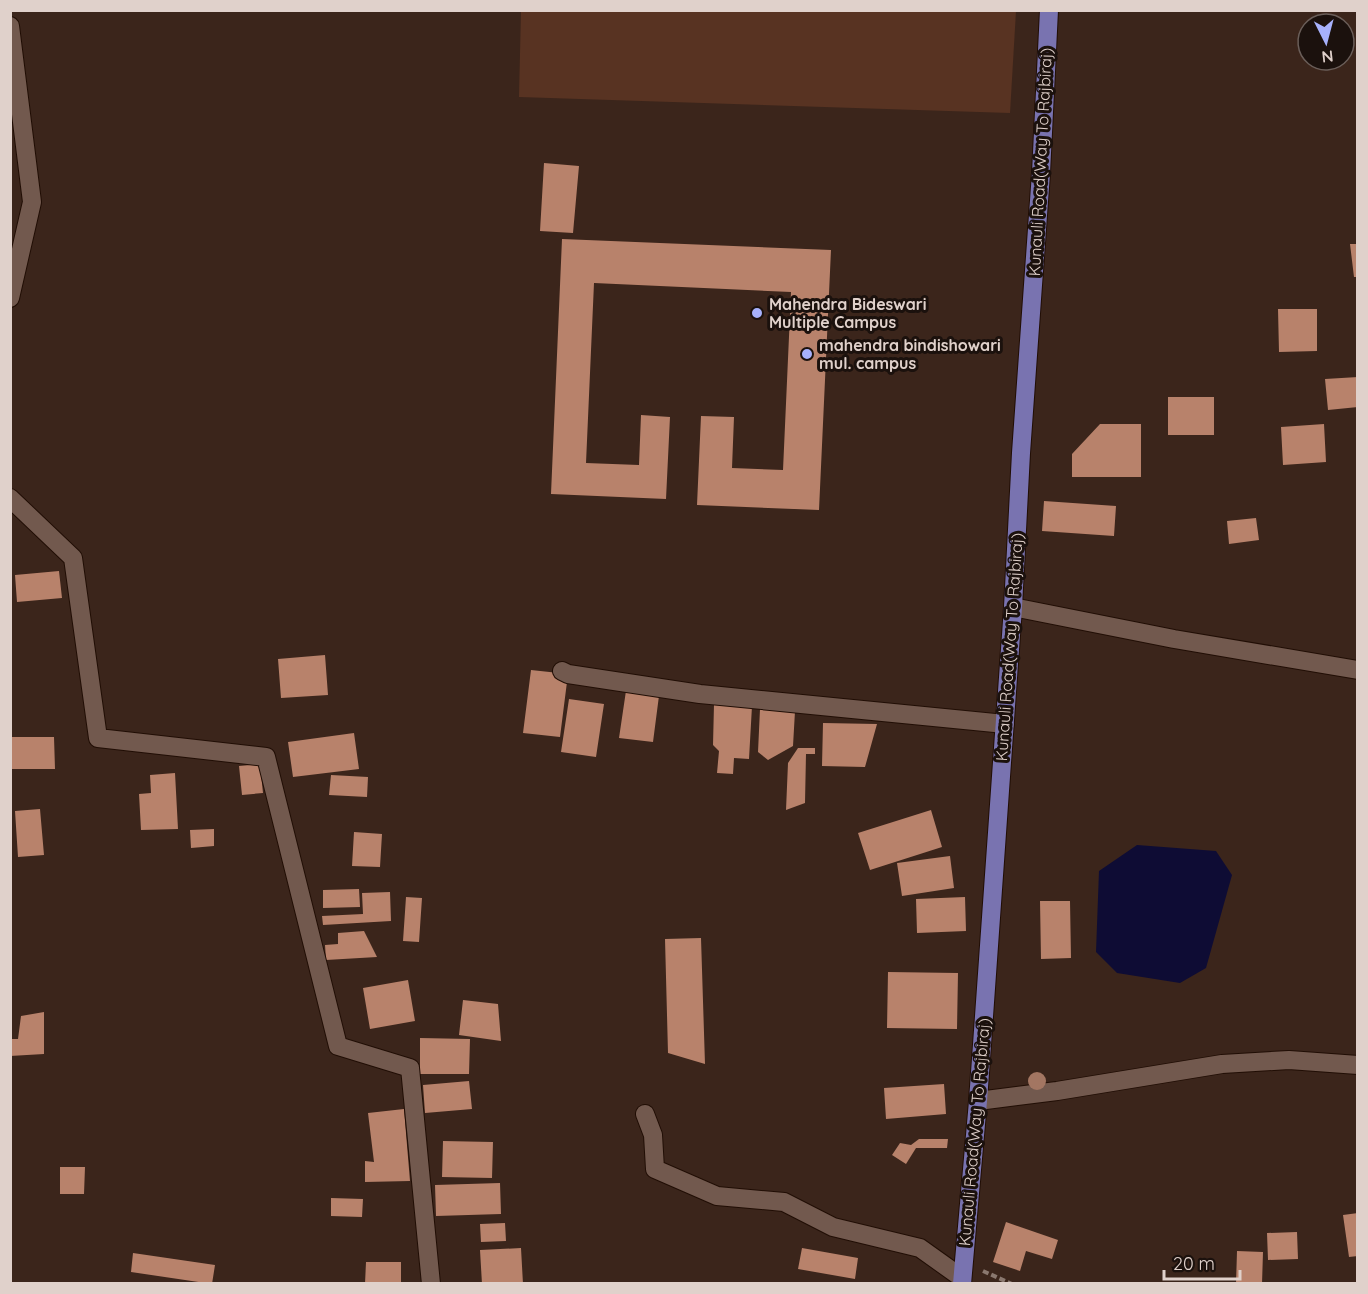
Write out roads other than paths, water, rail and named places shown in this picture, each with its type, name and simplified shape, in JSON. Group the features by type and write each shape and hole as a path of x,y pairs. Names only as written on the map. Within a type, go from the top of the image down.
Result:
{"main road":[{"name":"Kunauli Road(Way To Rajbiraj)","path":"962,1274 978,1101 1005,724 1041,173 1049,10"}],"street":[{"path":"10,26 32,202 10,298"},
{"path":"10,498 73,558 98,738 266,757 338,1046 410,1068 431,1284"},
{"path":"1013,607 1174,639 1358,670"},
{"path":"562,672 700,694 1005,724"},
{"path":"978,1101 1057,1091 1222,1064 1289,1060 1358,1065"},
{"path":"645,1114 653,1135 655,1169 717,1196 784,1202 833,1227 920,1248 962,1274"}],"place":[{"name":"Mahendra Bideswari Multiple Campus","path":"757,313"},
{"name":"mahendra bindishowari mul. campus","path":"807,354"}]}
